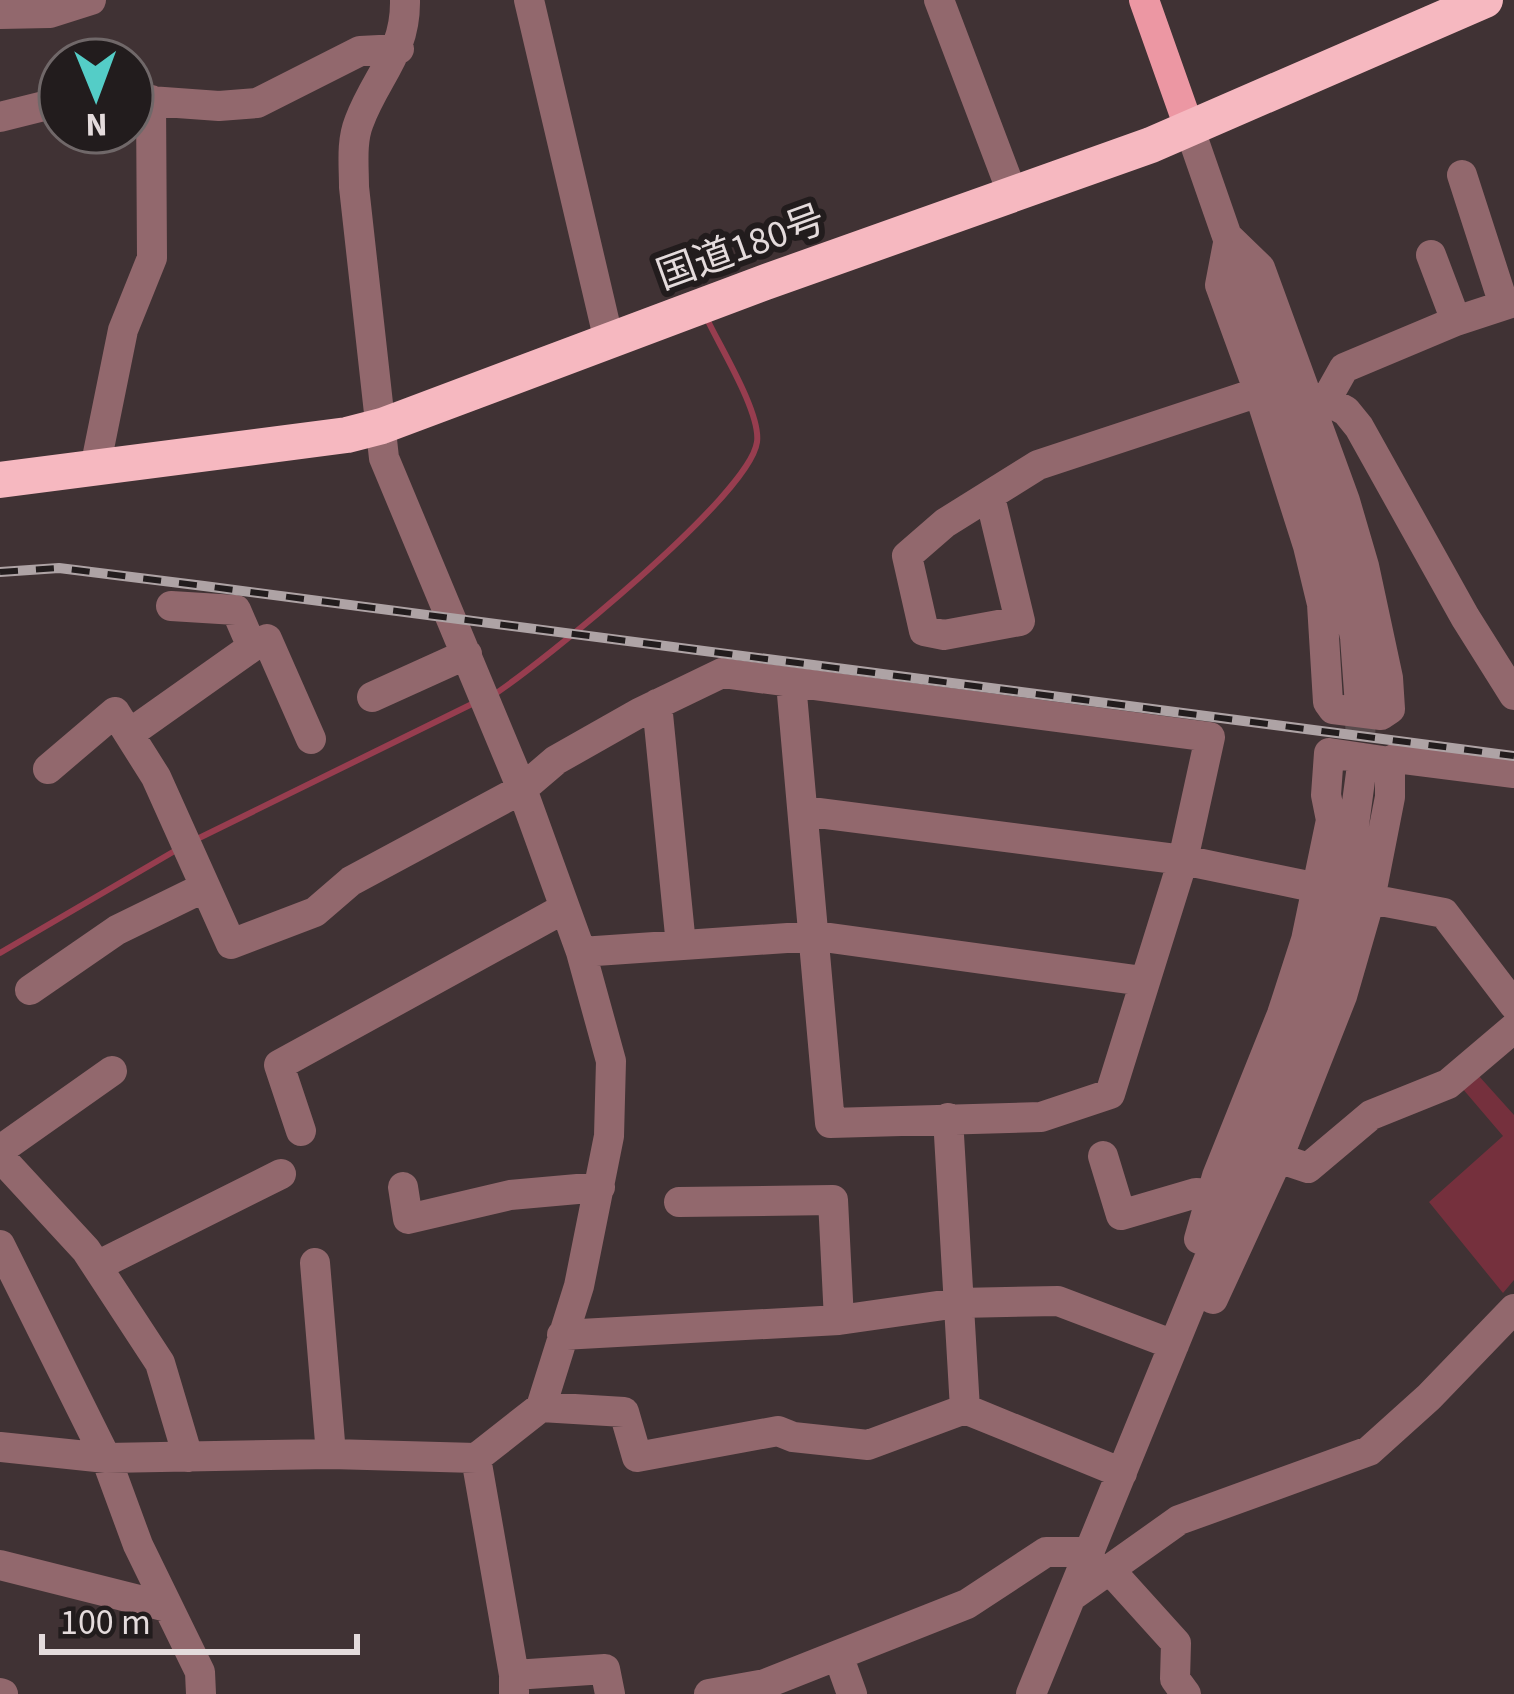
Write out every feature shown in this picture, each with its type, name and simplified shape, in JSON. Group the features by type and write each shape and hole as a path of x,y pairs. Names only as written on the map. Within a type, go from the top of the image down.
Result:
{"highway":[{"name":"国道180号","path":"0,480 347,435 382,426 1190,130 1485,0"}],"main road":[{"path":"1144,0 1190,130"}],"street":[{"path":"0,14 50,13 91,0"},
{"path":"0,1447 106,1458 331,1454 476,1458 541,1407 579,1286 609,1136 611,1060 581,952 522,790 384,458 353,147 358,124 399,49 405,0"},
{"path":"529,0 609,341"},
{"path":"939,0 1013,195"},
{"path":"156,101 257,104 361,51 399,49"},
{"path":"0,117 36,108"},
{"path":"1190,130 1334,541 1354,637 1360,706"},
{"path":"95,468 123,330 152,258 146,156"},
{"path":"1319,402 1345,368 1509,304 1462,175"},
{"path":"1228,238 1260,268 1319,402 1364,566 1388,678 1390,709 1381,715 1333,709 1328,702 1322,604 1302,524 1220,285 1228,238"},
{"path":"1431,255 1456,321"},
{"path":"990,497 1020,621 944,635 924,631 908,556 944,523 1038,465 1259,392"},
{"path":"1319,402 1346,411 1359,428 1514,695"},
{"path":"171,605 236,610 252,647"},
{"path":"129,734 267,639 311,739"},
{"path":"372,698 467,654"},
{"path":"48,769 115,712 156,777 231,944 315,912 351,881 522,790 556,760 722,673 1210,737 1183,860 1110,1094 1041,1117 830,1123 791,683"},
{"path":"657,704 681,945"},
{"path":"1182,1327 1183,1292 1217,1176 1282,1014 1318,888 1330,820 1326,795 1329,754 1375,768 1396,758 1514,773"},
{"path":"1182,1327 1216,1297 1342,996 1370,899 1390,796 1375,768"},
{"path":"1100,1561 1122,1473 1315,1000 1375,768"},
{"path":"803,811 1183,860 1318,888"},
{"path":"30,990 117,930 206,886"},
{"path":"1370,899 1444,914 1514,1005"},
{"path":"302,1131 279,1065 565,908"},
{"path":"581,952 816,936 1144,981"},
{"path":"1278,1158 1308,1168 1371,1115 1448,1084 1514,1028"},
{"path":"112,1071 0,1153 97,1265 160,1363 188,1457"},
{"path":"948,1118 965,1409"},
{"path":"1102,1156 1121,1215 1196,1193 1213,1194"},
{"path":"97,1265 281,1174"},
{"path":"403,1187 409,1219 510,1195 600,1187"},
{"path":"679,1202 833,1200 839,1320"},
{"path":"0,1245 106,1458 167,1607 200,1672 201,1694"},
{"path":"316,1263 331,1454"},
{"path":"562,1335 839,1320 958,1303 1058,1300 1182,1327"},
{"path":"1031,1694 1072,1596 1100,1561 1179,1520 1369,1451 1430,1397 1514,1309"},
{"path":"541,1407 624,1412 637,1456 778,1430 793,1437 868,1445 965,1409 1122,1473"},
{"path":"476,1458 514,1684 605,1669 610,1694"},
{"path":"709,1694 765,1684 967,1604 1046,1552 1100,1561 1176,1643 1175,1679 1186,1694"},
{"path":"0,1565 167,1607"},
{"path":"838,1655 852,1694"}],"shaded area":[{"path":"1478,1075 1514,1115 1514,1280 1503,1293 1429,1202 1503,1136 1462,1088"}],"waterway":[{"path":"492,696 641,576 746,467 757,430 709,323"},
{"path":"195,840 474,703"},
{"path":"0,953 178,849"}],"tunnel":[{"path":"1360,706 1361,773"}],"railway":[{"path":"0,572 59,568 1514,756"}]}
